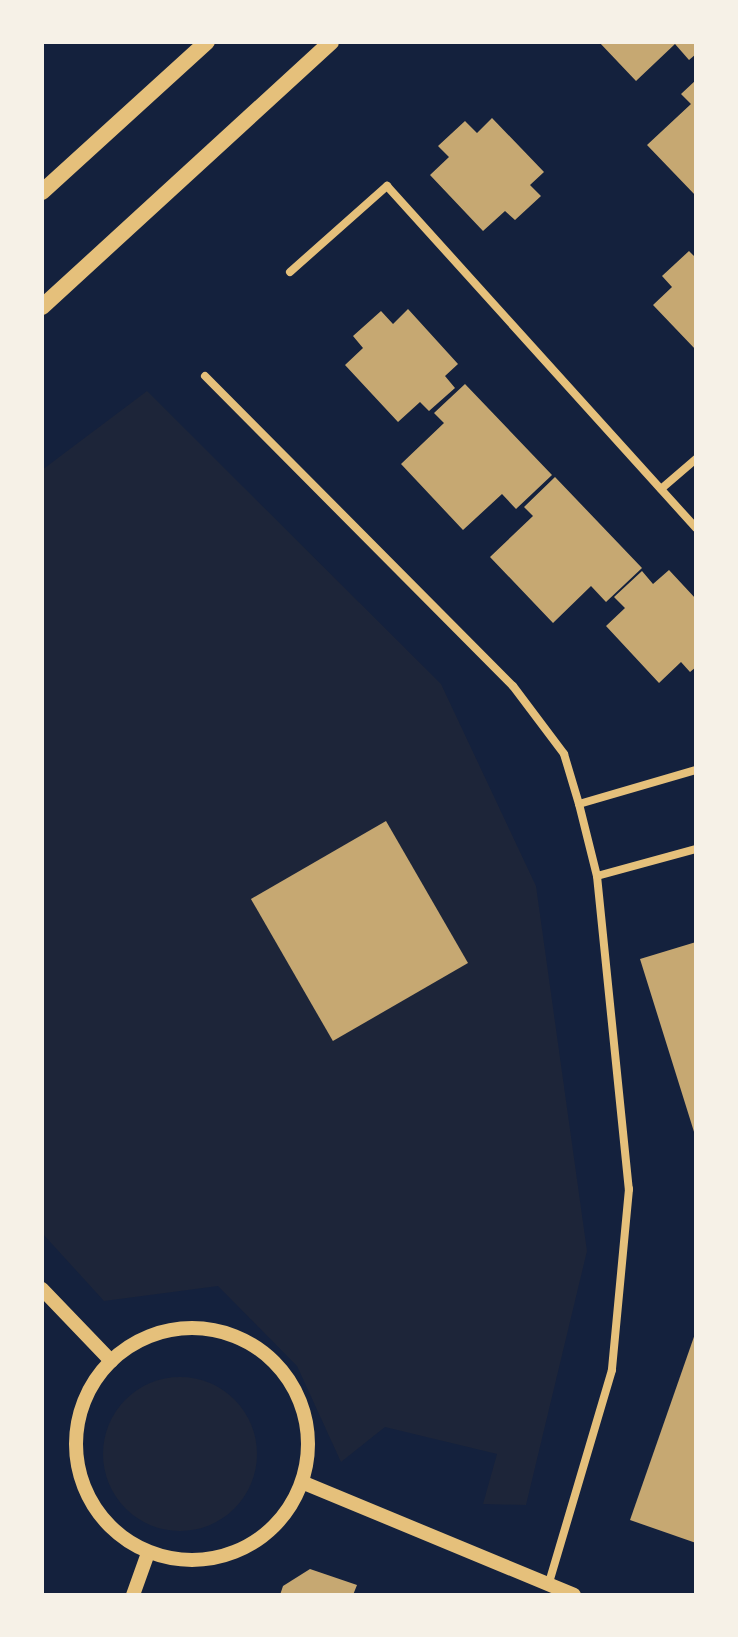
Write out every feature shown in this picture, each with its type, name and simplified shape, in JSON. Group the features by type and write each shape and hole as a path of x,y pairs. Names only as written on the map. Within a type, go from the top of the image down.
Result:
{"main road":[{"path":"42,192 207,42"},
{"path":"42,307 331,42"}],"street":[{"path":"290,272 387,186 696,528"},
{"path":"205,376 513,686 564,754 579,804 597,876 629,1189 612,1370 548,1586"},
{"path":"661,489 696,459"},
{"path":"579,804 696,770"},
{"path":"597,876 696,849"},
{"path":"42,1289 111,1361"},
{"path":"180,1329 225,1333 261,1349 291,1382 308,1423 304,1483 276,1527 239,1552 197,1562 148,1553 102,1518 83,1486 75,1447 83,1402 111,1361 143,1339 180,1329"},
{"path":"304,1483 574,1595"},
{"path":"133,1595 148,1553"}],"shaded area":[{"path":"147,391 441,684 536,886 587,1251 526,1505 483,1504 497,1454 385,1427 341,1462 297,1366 218,1286 104,1301 42,1233 42,470"},
{"path":"180,1377 209,1383 234,1400 251,1425 257,1454 251,1483 234,1508 209,1525 180,1531 151,1525 126,1508 109,1483 103,1454 109,1425 126,1400 151,1383"}],"building":[{"path":"599,42 696,42 696,54 689,60 675,44 636,81"},
{"path":"696,80 696,196 647,145 691,104 681,94"},
{"path":"492,118 544,172 530,185 541,196 515,220 505,211 483,231 430,175 449,157 438,146 465,121 477,133"},
{"path":"689,251 696,258 696,350 653,305 672,287 662,276"},
{"path":"408,309 458,364 445,376 455,388 429,411 420,402 398,422 345,365 363,348 353,336 381,311 393,324"},
{"path":"465,384 552,475 516,509 502,494 463,530 401,464 444,423 434,413"},
{"path":"555,477 642,568 606,602 591,586 553,623 490,557 533,516 524,507"},
{"path":"669,570 696,599 696,667 690,672 681,662 659,683 606,626 625,608 614,597 642,571 653,584"},
{"path":"386,821 468,963 333,1041 251,899"},
{"path":"696,942 696,1134 695,1135 640,959"},
{"path":"696,1331 696,1543 630,1520"},
{"path":"310,1569 357,1585 353,1595 280,1595 283,1586"}]}
